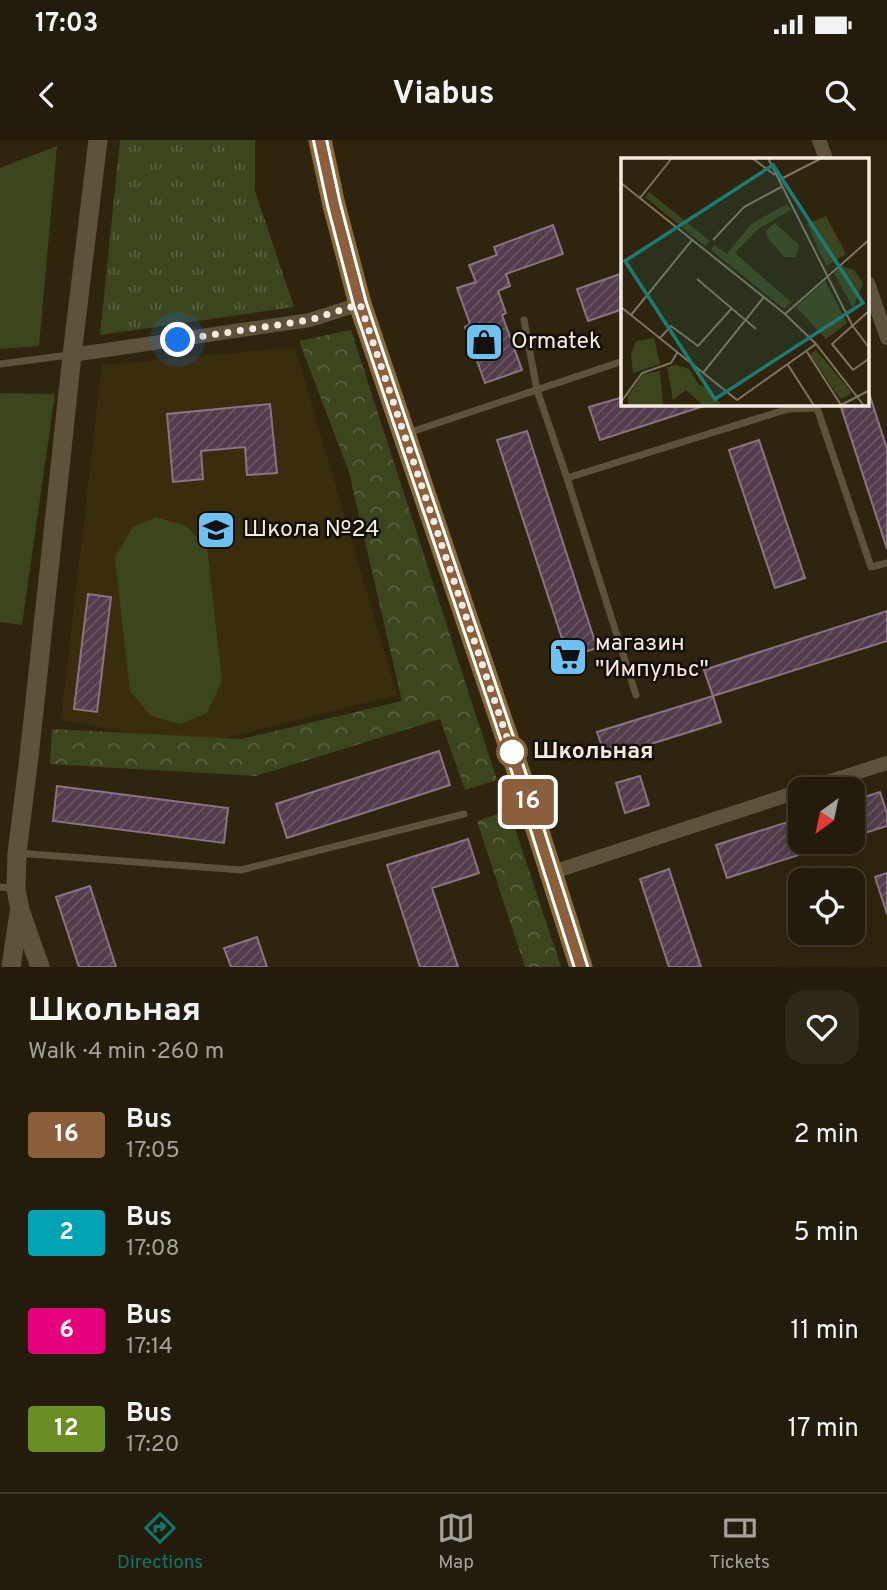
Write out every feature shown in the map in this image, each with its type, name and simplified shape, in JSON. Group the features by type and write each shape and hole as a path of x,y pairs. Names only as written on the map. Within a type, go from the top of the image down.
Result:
{"main road":[{"path":"320,140 360,304 525,791 581,967"}],"street":[{"path":"40,967 20,910 8,888 17,853 31,743 98,140"},
{"path":"819,140 826,158"},
{"path":"870,289 887,338"},
{"path":"72,355 310,320 360,304"},
{"path":"843,777 887,763"},
{"path":"550,873 788,795"},
{"path":"11,967 20,910"}],"lane":[{"path":"524,320 537,390 636,695"},
{"path":"0,364 72,355"},
{"path":"404,434 621,362"},
{"path":"567,478 788,409 817,408 871,567 887,563"},
{"path":"17,853 241,870 464,814"}],"shaded area":[{"name":"Школа №24","path":"295,347 397,695 197,745 61,720 102,365"}],"green space":[{"path":"120,140 255,140 255,191 294,307 100,335"},
{"path":"57,146 39,346 0,349 0,168"},
{"path":"351,330 497,780 465,790 440,719 256,776 50,764 52,729 241,739 402,701 349,472 299,341"},
{"path":"0,393 55,394 22,625 0,622"},
{"path":"156,517 186,526 207,548 222,681 207,713 181,724 151,716 130,691 115,558 132,528"},
{"path":"509,810 561,967 525,967 477,821"}],"building":[{"path":"553,225 563,254 506,274 510,286 498,291 506,313 502,315 522,370 485,383 465,327 470,324 457,288 476,282 469,265 497,255 494,247"},
{"path":"621,274 621,310 588,321 577,289"},
{"path":"870,396 887,449 887,549 841,406 870,406"},
{"path":"621,398 621,406 704,406 600,440 589,407"},
{"path":"270,404 277,473 247,475 245,447 201,451 203,479 173,482 167,414"},
{"path":"527,431 597,648 568,657 497,440"},
{"path":"759,440 805,578 775,588 729,450"},
{"path":"88,594 111,597 97,712 74,709"},
{"path":"887,611 887,641 713,696 704,670"},
{"path":"713,696 721,722 606,758 597,732"},
{"path":"439,751 450,785 287,838 276,804"},
{"path":"640,776 649,805 625,813 616,783"},
{"path":"57,786 228,808 224,843 53,821"},
{"path":"880,792 887,813 887,826 865,833 865,797"},
{"path":"788,822 788,854 802,854 727,878 716,845"},
{"path":"468,839 479,873 432,888 458,967 420,967 387,865"},
{"path":"669,869 701,967 669,967 640,879"},
{"path":"887,873 887,914 875,877"},
{"path":"90,886 116,967 79,967 56,897"},
{"path":"257,937 267,967 231,967 224,948"}],"bus line":[{"name":"16","path":"320,140 360,304 525,791 581,967"}],"place":[{"name":"Ormatek","path":"484,342"},
{"name":"Школа №24","path":"216,530"},
{"name":"магазин \"Импульс\"","path":"568,657"},
{"name":"Школьная","path":"512,752"}],"route":[{"path":"178,340 310,320 360,304 512,752"}]}
